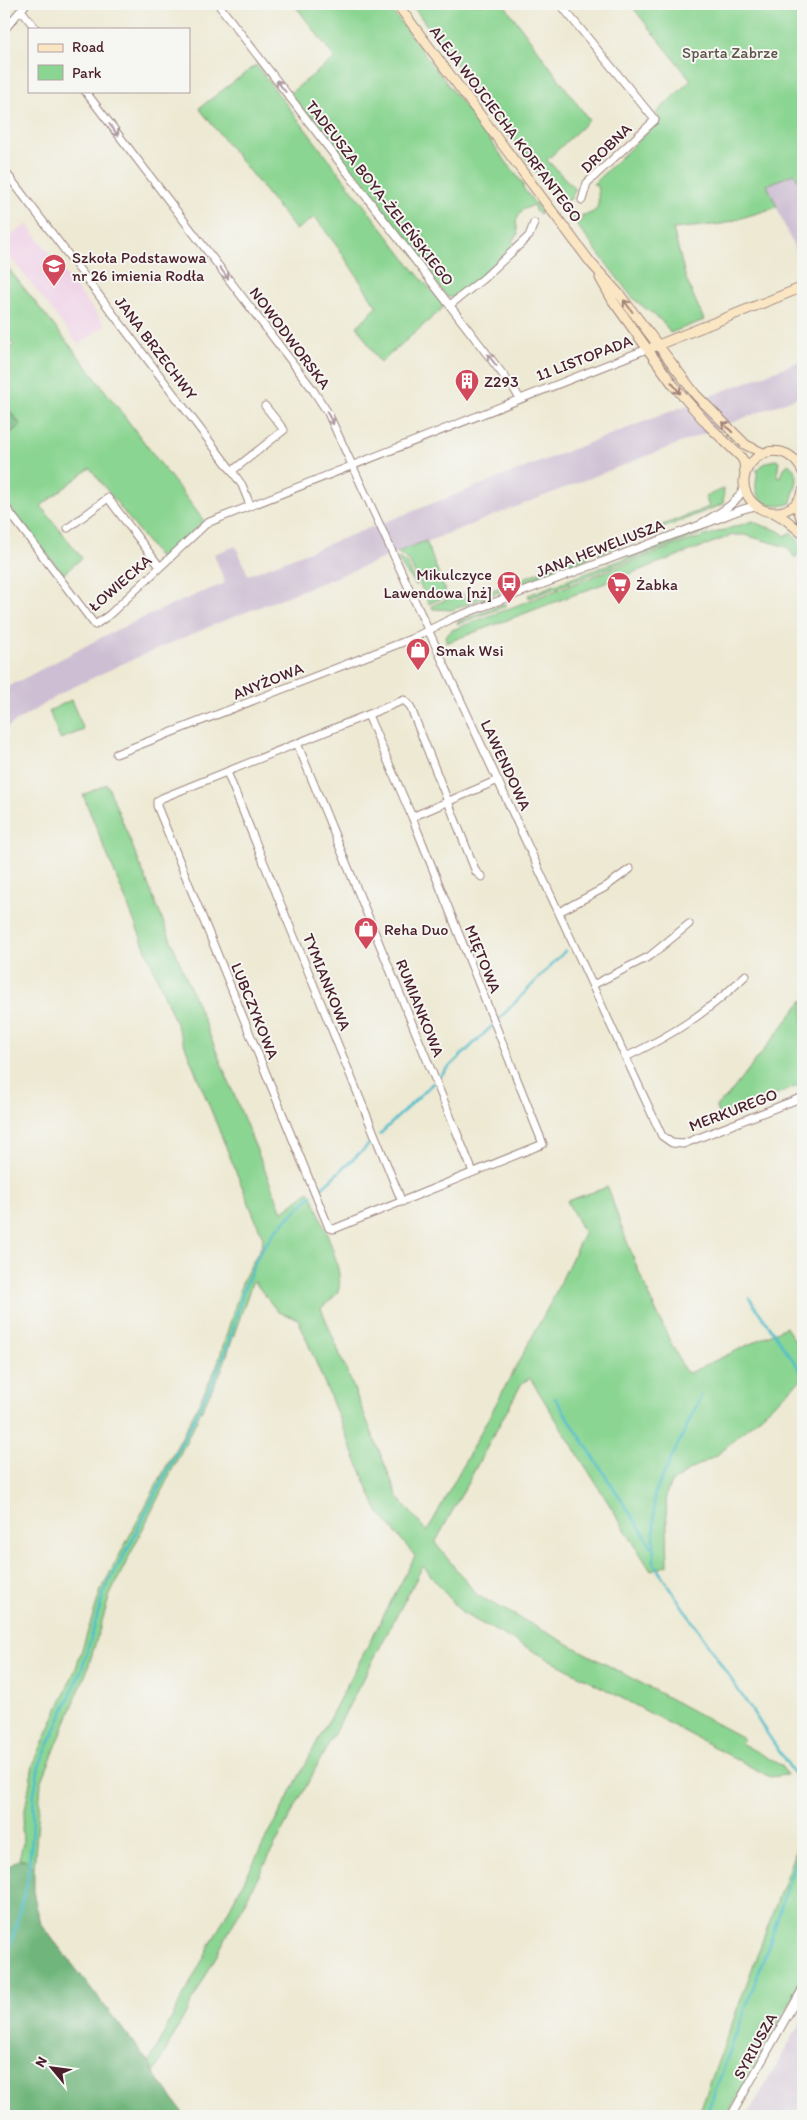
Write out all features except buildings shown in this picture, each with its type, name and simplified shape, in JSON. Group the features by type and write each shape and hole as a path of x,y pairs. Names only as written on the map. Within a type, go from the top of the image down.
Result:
{"main road":[{"name":"ALEJA WOJCIECHA KORFANTEGO","path":"397,4 591,263 620,295 682,378 746,445 763,453"},
{"name":"ALEJA WOJCIECHA KORFANTEGO","path":"591,263 613,301 686,400 741,457 744,462 745,475"},
{"name":"11 LISTOPADA","path":"648,349 803,287"},
{"path":"802,467 790,455 781,452 763,453 752,461 745,475 744,487 748,498 756,506 785,519 803,534"},
{"path":"803,491 798,502 798,510 803,523"},
{"path":"773,512 786,510 798,502"}],"street":[{"path":"4,30 26,4"},
{"name":"TADEUSZA BOYA-ŻELEŃSKIEGO","path":"218,4 450,305 514,389 520,400"},
{"name":"DROBNA","path":"560,4 655,120 587,183 582,200"},
{"path":"21,10 35,28"},
{"name":"NOWODWORSKA","path":"85,92 311,387 328,413 428,630"},
{"name":"JANA BRZECHWY","path":"4,170 232,471 242,485 250,505"},
{"path":"450,305 484,278 529,236 534,223"},
{"name":"11 LISTOPADA","path":"207,523 648,349"},
{"path":"232,471 284,430 265,406"},
{"name":"JANA HEWELIUSZA","path":"697,526 734,503 742,494 744,487"},
{"path":"68,528 108,498 160,567"},
{"name":"ŁOWIECKA","path":"4,505 95,625 109,615 207,523"},
{"name":"JANA HEWELIUSZA","path":"428,630 453,618 697,526 714,522 738,510 756,506"},
{"name":"ANYŻOWA","path":"116,754 278,692 428,630"},
{"name":"LAWENDOWA","path":"428,630 662,1136 672,1143"},
{"name":"LUBCZYKOWA","path":"447,802 407,701 404,700 162,798 157,801 156,806 329,1228 334,1229 473,1172"},
{"name":"MIĘTOWA","path":"368,715 412,817 543,1144 473,1172"},
{"name":"RUMIANKOWA","path":"297,743 473,1172"},
{"name":"TYMIANKOWA","path":"227,772 402,1202"},
{"path":"412,817 498,780"},
{"path":"447,802 476,872 482,877"},
{"path":"559,912 604,888 630,869"},
{"path":"592,985 650,956 689,924"},
{"path":"626,1057 671,1035 702,1015 746,975"},
{"name":"MERKUREGO","path":"672,1143 687,1142 803,1097"},
{"name":"SYRIUSZA","path":"731,2116 803,1988"}],"shaded area":[{"path":"795,173 803,193 803,252 797,254 767,185"},
{"name":"Szkoła Podstawowa nr 26 imienia Rodła","path":"27,224 105,325 79,345 4,249 4,242"},
{"path":"803,360 803,395 218,623 67,690 4,729 4,689 110,633 225,583 214,554 236,546 248,575"},
{"path":"803,2018 803,2116 747,2116 772,2073"}],"green space":[{"path":"294,4 387,4 523,184 523,188 541,211 540,214 535,211 534,205 522,210 516,221 518,234 512,241 515,244 457,297 447,297 290,93 335,58"},
{"path":"411,4 504,4 589,120 547,160 575,189 571,199 565,201 571,210 579,215 579,219 574,222"},
{"name":"Sparta Zabrze","path":"630,4 803,4 803,184 800,186 795,173 767,185 777,207 722,224 673,229 686,279 704,320 670,333 658,318 631,296 576,224 582,220 582,215 593,212 598,205 597,186 593,184 660,120 656,113 691,80"},
{"path":"256,65 413,269 443,304 442,309 380,363 357,326 377,307 339,249 315,217 296,230 199,108"},
{"path":"4,263 87,367 204,521 161,560 90,468 41,506 82,558 63,574 4,500 4,438 20,425 4,403 4,353 14,345 4,332"},
{"path":"4,403 21,425 4,438"},
{"path":"779,461 777,476 781,477 784,468 788,464 796,473 797,482 791,503 786,505 770,505 761,499 756,489 757,469 767,462"},
{"path":"724,489 723,504 598,554 598,550 709,507 705,496"},
{"path":"753,521 785,536 791,532 803,546 803,559 798,554 795,558 787,547 745,535 733,535 446,643 446,636 452,630 673,546"},
{"path":"706,528 708,531 529,598 528,595"},
{"path":"426,541 447,596 429,604 409,561 397,552"},
{"path":"586,554 589,558 452,610 433,609 431,606 462,593 466,602 475,599 477,596"},
{"path":"398,558 407,563 417,586 402,567"},
{"path":"505,603 506,606 458,624 457,622"},
{"path":"71,700 84,730 60,739 49,711"},
{"path":"107,784 282,1212 309,1191 314,1200 336,1260 340,1283 337,1293 321,1308 398,1497 427,1532 553,1298 584,1233 567,1201 608,1187 643,1281 685,1371 689,1373 786,1327 803,1354 803,1378 716,1456 691,1469 671,1483 666,1494 668,1565 651,1571 530,1378 522,1383 435,1543 477,1595 743,1738 741,1743 782,1766 787,1775 770,1777 462,1613 423,1566 154,2073 149,2063 166,2029 415,1556 377,1510 298,1319 278,1312 253,1280 222,1369 110,1595 87,1671 41,1783 34,1868 27,1861 19,1859 23,1843 22,1827 33,1765 76,1668 101,1590 184,1433 217,1366 243,1280 262,1245 263,1238 83,795"},
{"path":"803,1000 803,1084 719,1116 716,1106 727,1097"},
{"path":"803,1824 803,1980 727,2116 698,2116 801,1836"},
{"path":"19,1859 27,1861 34,1868 34,1897 41,1924 149,2063 185,2116 4,2116 4,1870"}],"waterway":[{"path":"498,1020 565,951"},
{"path":"439,1077 492,1026"},
{"path":"380,1134 433,1083"},
{"path":"318,1191 373,1141"},
{"path":"4,2036 6,1964 27,1883 34,1793 39,1766 82,1669 105,1589 128,1548 214,1379 228,1345 245,1286 259,1254 275,1231 312,1195"},
{"path":"749,1298 803,1374"},
{"path":"702,1394 654,1495 654,1564 803,1787"},
{"path":"555,1398 654,1550"},
{"path":"706,2116 771,1939 803,1837"}],"place":[{"name":"Szkoła Podstawowa nr 26 imienia Rodła","path":"54,287"},
{"name":"Z293","path":"467,402"},
{"name":"Mikulczyce Lawendowa [nż]","path":"509,604"},
{"name":"Żabka","path":"619,605"},
{"name":"Smak Wsi","path":"418,671"},
{"name":"Reha Duo","path":"366,950"}]}
